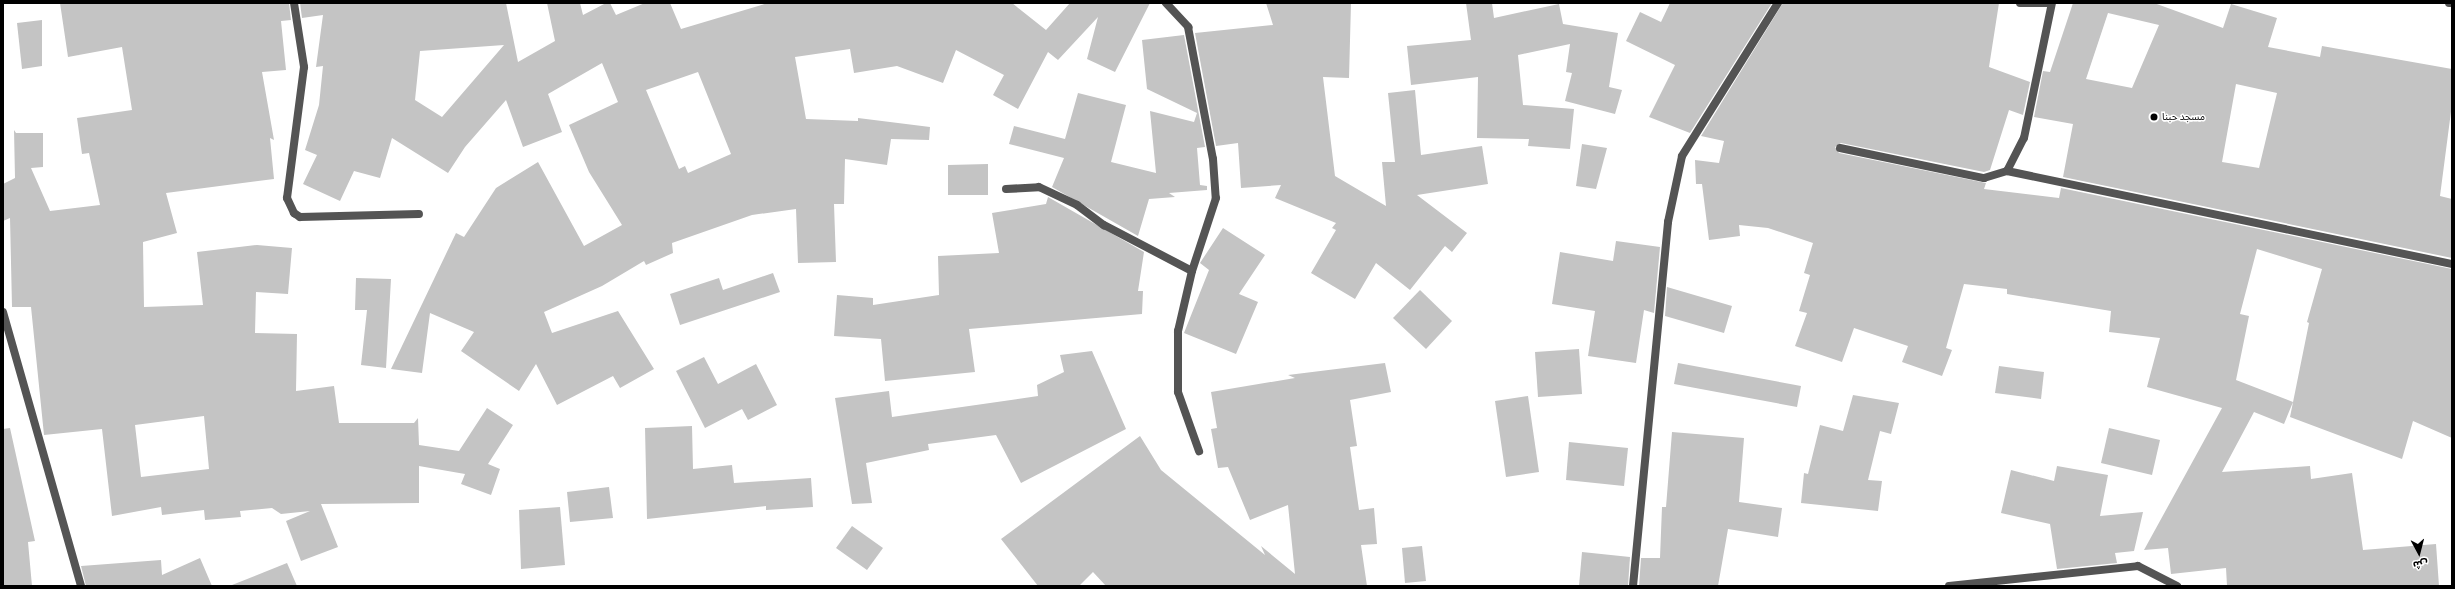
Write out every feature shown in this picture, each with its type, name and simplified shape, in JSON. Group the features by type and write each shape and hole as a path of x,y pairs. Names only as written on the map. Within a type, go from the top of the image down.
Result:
{"street":[{"path":"294,3 304,67 287,198 294,213 300,217 419,214"},
{"path":"1166,3 1188,27 1213,159 1216,198 1192,271 1178,331 1178,392 1198,451"},
{"path":"1633,586 1668,222 1682,156 1778,3"},
{"path":"2020,3 2047,3"},
{"path":"2007,171 2024,138 2052,3"},
{"path":"1840,148 1984,178 2007,171 2452,264"},
{"path":"1006,189 1039,187 1077,205 1104,225 1192,271"},
{"path":"3,312 81,586"},
{"path":"1949,586 2138,566 2177,586"}],"building":[{"path":"60,3 289,3 291,20 281,21 286,70 262,72 274,140 270,138 274,179 166,193 177,233 143,242 144,307 203,305 197,252 257,245 292,248 288,294 256,292 255,333 297,334 296,391 334,386 339,423 414,423 418,418 419,445 459,451 487,408 513,425 488,464 500,469 491,495 461,484 465,474 419,466 419,503 321,504 338,547 301,561 286,521 310,511 281,514 272,508 240,511 241,517 205,520 204,510 162,515 161,507 112,516 102,429 44,435 31,307 12,307 10,218 3,221 3,184 15,178 14,130 16,133 43,133 43,167 31,168 50,211 100,205 89,153 82,154 77,118 132,110 122,47 68,57","holes":["204,416 209,469 141,477 135,425"]},
{"path":"300,3 506,3 518,62 555,41 547,3 580,3 583,15 606,3 610,3 616,15 645,3 670,3 681,29 768,3 1012,3 1046,30 1070,3 1150,3 1115,72 1087,59 1098,17 1058,60 1048,52 1018,109 993,95 1004,75 956,50 943,83 897,66 854,73 850,49 795,57 806,119 858,121 858,118 930,127 929,140 891,139 887,165 845,159 844,204 834,204 836,262 798,263 796,209 752,215 672,243 673,253 646,265 644,261 602,286 544,312 552,333 618,311 654,369 620,388 613,376 557,405 536,364 519,391 461,351 474,332 430,313 422,373 391,369 456,233 464,237 496,188 538,162 584,246 622,225 589,172 569,125 618,102 602,63 548,94 562,132 523,147 506,100 465,147 448,173 392,138 380,178 354,171 340,201 303,184 317,155 305,150 319,105 323,66 316,67 323,15 302,18","holes":["504,45 442,117 415,100 420,51","698,72 731,154 688,173 685,166 679,169 646,90"]},
{"path":"1266,3 1351,3 1349,78 1323,77 1335,176 1386,206 1382,162 1395,162 1388,93 1415,90 1421,155 1482,146 1488,184 1417,195 1467,233 1452,252 1445,246 1410,290 1376,263 1355,299 1311,273 1336,230 1332,228 1336,223 1275,198 1281,185 1241,188 1238,143 1216,146 1195,33 1273,25"},
{"path":"1466,3 1492,3 1494,18 1559,4 1563,24 1618,33 1609,87 1622,90 1615,114 1565,101 1572,73 1566,72 1570,44 1518,55 1523,105 1574,109 1570,149 1528,146 1529,139 1477,138 1478,77 1411,85 1407,46 1471,40"},
{"path":"1670,3 1772,3 1690,133 1649,117 1675,65 1626,41 1640,12 1661,22"},
{"path":"1783,3 1999,3 1989,67 2030,82 2023,115 2009,110 1990,170 1984,172 1841,143 1835,147 1839,153 1986,183 1984,189 2059,198 2061,188 2452,269 2452,438 2413,421 2402,459 2290,417 2309,323 2307,322 2322,269 2257,249 2240,314 2249,316 2236,380 2293,402 2284,424 2254,412 2222,472 2310,466 2311,479 2352,473 2363,550 2436,544 2439,586 2227,586 2226,568 2171,574 2168,548 2144,550 2222,408 2147,387 2160,338 2109,332 2111,311 2007,294 2007,289 1964,284 1946,348 1952,350 1942,376 1902,362 1908,346 1854,328 1842,362 1795,346 1807,313 1799,311 1810,275 1804,273 1813,243 1768,228 1739,225 1740,236 1709,240 1702,184 1696,184 1695,160 1719,163 1724,141 1701,136"},
{"path":"2073,3 2154,3 2223,28 2231,4 2277,18 2268,47 2320,57 2322,46 2452,69 2452,104 2440,196 2452,199 2452,258 2063,177 2073,124 2034,117 2043,71 2050,72","holes":["2108,13 2159,25 2132,88 2086,79","2236,84 2277,93 2259,168 2222,162"]},
{"path":"42,20 42,66 22,69 17,23"},
{"path":"1184,35 1205,147 1197,148 1200,185 1207,186 1207,190 1169,193 1175,197 1149,199 1138,236 1052,187 1064,158 1009,144 1014,126 1065,139 1078,93 1126,105 1111,162 1156,173 1150,111 1194,122 1197,113 1147,89 1142,40"},
{"path":"1582,144 1607,148 1596,189 1576,186"},
{"path":"988,164 988,195 948,195 948,165"},
{"path":"1048,197 1144,252 1138,291 1143,291 1142,314 969,329 975,372 885,381 881,339 834,336 837,295 873,298 873,305 939,295 938,256 999,253 992,213 1046,204"},
{"path":"1223,228 1265,255 1239,294 1258,302 1236,354 1184,333 1209,270 1200,263"},
{"path":"1616,241 1660,247 1654,313 1644,310 1636,363 1588,356 1595,311 1552,304 1560,252 1613,261"},
{"path":"773,273 780,292 680,325 670,294 719,278 723,290"},
{"path":"356,278 391,279 386,368 361,365 367,310 355,310"},
{"path":"1667,287 1732,306 1724,333 1665,316"},
{"path":"1420,290 1452,321 1426,349 1393,318"},
{"path":"1579,349 1582,394 1538,397 1535,352"},
{"path":"1092,351 1126,429 1021,483 996,435 928,444 929,450 866,463 872,503 852,504 835,398 889,391 892,417 1038,396 1037,385 1064,372 1060,355"},
{"path":"704,357 718,384 756,364 777,405 748,420 742,409 705,428 676,371"},
{"path":"1385,363 1391,392 1350,400 1357,446 1350,447 1359,510 1374,508 1377,544 1361,545 1367,586 1106,586 1093,572 1079,586 1038,586 1001,539 1140,436 1161,470 1265,555 1261,546 1295,574 1288,505 1250,520 1228,467 1218,468 1211,429 1217,428 1211,392 1295,378 1288,375"},
{"path":"1678,363 1801,386 1797,407 1674,384"},
{"path":"1999,366 2044,372 2041,399 1995,393"},
{"path":"1853,395 1899,403 1891,434 1880,431 1868,480 1882,481 1878,511 1801,503 1804,473 1808,474 1820,425 1843,431"},
{"path":"1528,396 1539,472 1506,477 1495,401"},
{"path":"692,426 693,469 732,465 734,483 811,478 813,507 766,510 766,506 647,519 645,428"},
{"path":"10,428 35,541 28,542 32,586 3,586 3,429"},
{"path":"2109,428 2160,440 2152,475 2101,463"},
{"path":"1672,432 1744,438 1739,502 1782,508 1778,537 1728,529 1718,586 1639,586 1641,558 1660,558 1662,507 1666,507"},
{"path":"1569,442 1628,448 1624,486 1566,480"},
{"path":"2057,466 2108,475 2100,516 2143,512 2134,551 2115,553 2117,563 2057,569 2050,524 2001,513 2011,470 2054,481"},
{"path":"609,487 613,518 570,522 567,492"},
{"path":"560,507 565,565 521,569 519,510"},
{"path":"852,526 883,548 867,570 836,548"},
{"path":"1422,546 1426,581 1405,583 1402,548"},
{"path":"1582,552 1630,557 1628,586 1579,586"},
{"path":"200,558 212,586 86,586 81,566 161,560 162,575"},
{"path":"287,563 297,586 232,586 232,585"}],"place":[{"name":"مسجد حبنا","path":"2154,117"}]}
